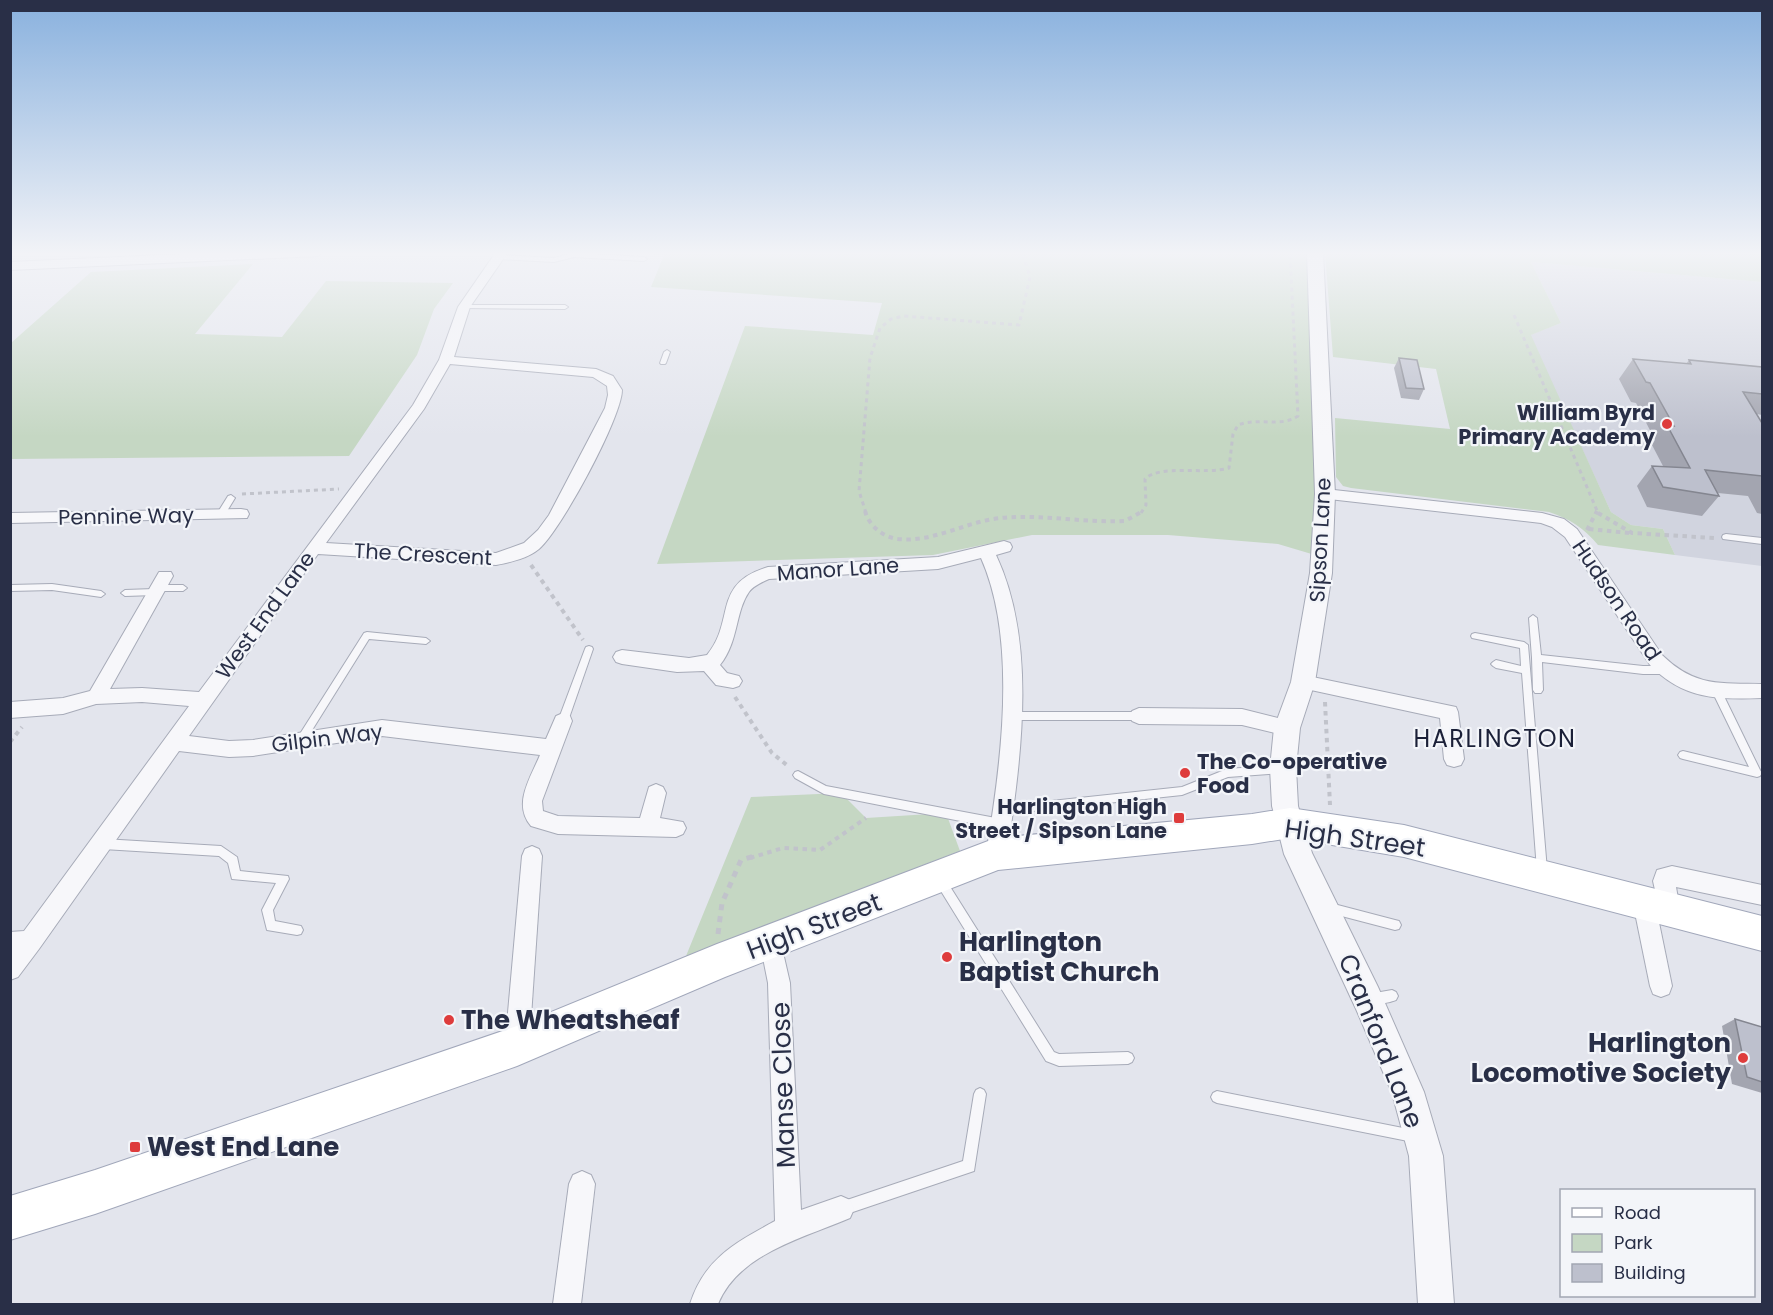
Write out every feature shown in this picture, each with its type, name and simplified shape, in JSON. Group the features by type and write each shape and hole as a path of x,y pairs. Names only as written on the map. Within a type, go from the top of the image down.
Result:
{"main road":[{"name":"High Street","path":"10,1218 95,1192 517,1046 717,962 939,878 1000,829 1252,829 1290,823 1404,841 1762,934"}],"street":[{"name":"West End Lane","path":"10,969 21,942 100,844 419,406 446,360 462,313"},
{"name":"Sipson Lane","path":"1290,823 1285,806 1283,768 1287,728 1314,684 1322,573 1325,494 1318,313"},
{"name":"The Crescent","path":"314,548 496,559 522,552 544,534 553,523 612,408 616,389 612,382 596,373 446,360"},
{"name":"Hudson Road","path":"1325,494 1542,518 1558,523 1571,533 1665,670 1673,677 1694,687 1717,691 1762,691"},
{"name":"Pennine Way","path":"10,518 241,514"},
{"name":"Manor Lane","path":"709,664 721,650 741,591 757,577 768,573 938,563 1004,547"},
{"path":"986,552 998,574 1012,636 1014,674 1000,829"},
{"path":"96,697 159,585"},
{"path":"622,657 696,666 709,664 722,680 733,681"},
{"path":"1314,684 1449,712 1454,759"},
{"path":"10,710 63,706 96,697 142,695 204,700"},
{"path":"1139,716 1242,717 1287,728"},
{"path":"563,721 532,801 532,812 536,818 545,823 558,825 676,828"},
{"name":"Gilpin Way","path":"174,742 229,749 253,748 382,728 553,748"},
{"path":"648,827 656,793"},
{"name":"Cranford Lane","path":"1290,823 1298,854 1323,906 1380,997 1426,1156 1436,1305"},
{"path":"517,1046 532,856"},
{"path":"1661,986 1657,907 1665,877 1672,876 1762,895"},
{"name":"Manse Close","path":"771,943 779,982 789,1228"},
{"path":"567,1305 582,1184"},
{"path":"704,1305 719,1276 735,1257 789,1228 841,1209"}],"lane":[{"path":"663,363 667,352"},
{"path":"221,514 232,496"},
{"path":"1726,537 1762,541"},
{"path":"125,593 159,585 183,588"},
{"path":"10,588 52,587 101,594"},
{"path":"1533,618 1538,690"},
{"path":"301,741 367,635 426,641"},
{"path":"1475,636 1524,645 1542,875"},
{"path":"563,721 589,649"},
{"path":"1537,658 1643,670 1665,670"},
{"path":"1496,664 1527,671"},
{"path":"1683,755 1757,773 1717,691"},
{"path":"1011,716 1139,716"},
{"path":"798,775 824,790 1000,829 1182,790 1227,773 1283,768"},
{"path":"100,844 220,851 233,860 236,876 284,879 267,910 271,926 297,930"},
{"path":"939,878 1050,1057 1059,1060 1128,1058"},
{"path":"1323,906 1395,925"},
{"path":"841,1209 969,1166 980,1094"},
{"path":"1217,1097 1421,1137"}],"path":[{"path":"1022,313 1019,325 904,316 891,318 879,329 868,369 859,491 862,509 868,524 886,535 905,540 927,538 983,520 999,518 1125,521 1137,517 1144,512 1147,502 1144,490 1146,478 1151,473 1164,471 1211,474 1229,468 1234,430 1238,425 1248,421 1287,422 1298,416 1293,313"},
{"path":"1514,315 1598,513 1632,533"},
{"path":"232,496 344,489"},
{"path":"1589,529 1598,513"},
{"path":"1571,533 1589,529 1702,538 1726,537"},
{"path":"522,552 589,649"},
{"path":"733,681 733,694 772,753 798,775"},
{"path":"1314,684 1332,829"},
{"path":"717,962 716,945 722,903 741,860 783,848 820,850 866,818"}],"shaded area":[{"name":"William Byrd Primary Academy","path":"1556,313 1762,313 1762,566 1675,555 1663,529 1631,525 1611,512 1530,335 1561,323"}],"green space":[{"path":"44,313 212,313 195,334 282,337 301,313 432,313 417,355 349,456 11,459 11,343"},
{"path":"879,313 1311,313 1315,438 1315,555 1278,544 1168,535 1032,535 933,555 657,564 745,326 873,335"},
{"path":"1330,313 1556,313 1561,323 1531,335 1611,512 1631,525 1663,529 1675,555 1598,545 1576,525 1549,512 1343,486 1336,477 1335,418 1450,429 1436,369 1333,357"},
{"path":"841,793 866,818 946,813 960,851 686,956 751,797"}],"building":[{"path":"1399,358 1417,360 1424,389 1406,388"},
{"path":"1633,359 1691,364 1689,360 1762,367 1762,394 1743,392 1762,423 1762,476 1705,470 1719,496 1663,487 1652,466 1690,468 1667,425 1674,426 1650,383 1646,382"},
{"path":"1735,1019 1762,1027 1762,1082 1747,1077"}],"place":[{"name":"William Byrd Primary Academy","path":"1667,424"},
{"name":"The Co-operative Food","path":"1185,773"},
{"name":"Harlington High Street / Sipson Lane","path":"1179,818"},
{"name":"Harlington Baptist Church","path":"947,957"},
{"name":"The Wheatsheaf","path":"449,1020"},
{"name":"Harlington Locomotive Society","path":"1743,1058"},
{"name":"West End Lane","path":"135,1147"}],"district":[{"name":"HARLINGTON","path":"1495,738"}]}
